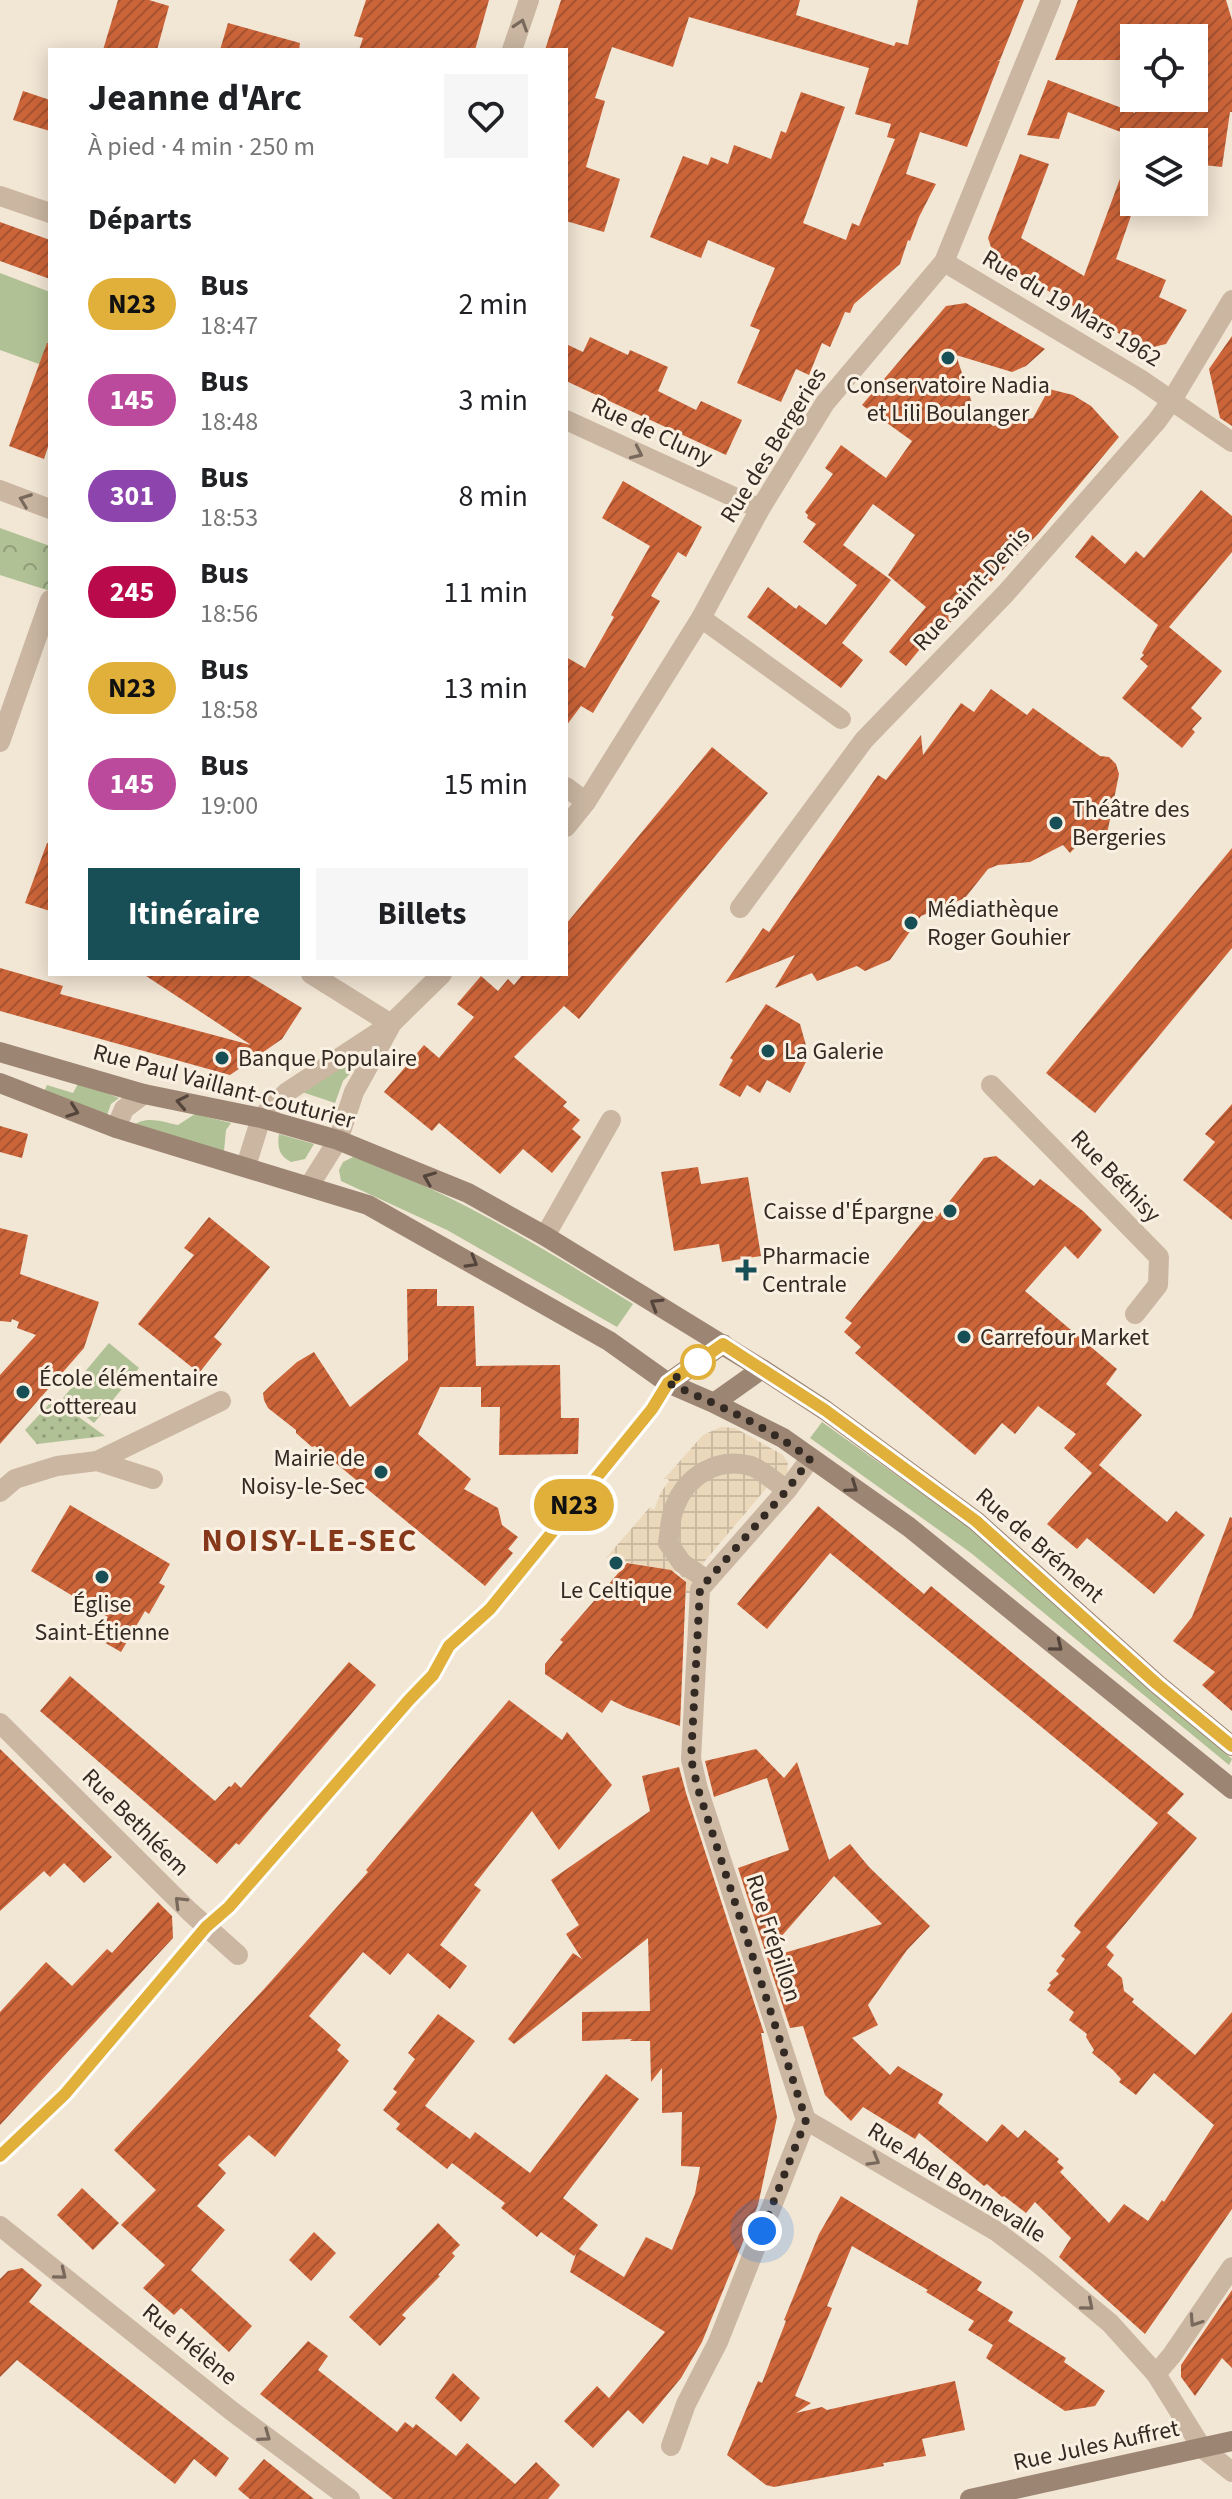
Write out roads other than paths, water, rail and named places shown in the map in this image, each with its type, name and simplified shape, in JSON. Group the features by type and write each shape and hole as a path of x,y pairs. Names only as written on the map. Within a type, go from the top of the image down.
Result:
{"main road":[{"name":"Rue Paul Vaillant-Couturier","path":"0,1052 144,1094 261,1118 338,1140 468,1193 723,1344"},
{"path":"0,1083 116,1128 368,1205 609,1341 668,1383 783,1438 909,1527 1232,1789"},
{"path":"668,1383 723,1344"},
{"name":"Rue de Brément","path":"723,1344 825,1410 976,1521 1157,1684 1232,1746"},
{"path":"714,1403 762,1369"},
{"name":"Rue Jules Auffret","path":"970,2499 1232,2441"}],"street":[{"path":"513,48 529,0"},
{"name":"Rue des Bergeries","path":"568,824 586,802 701,618 760,509 825,403 944,262 1051,0"},
{"path":"0,196 48,212"},
{"name":"Rue du 19 Mars 1962","path":"944,262 1172,400 1232,442"},
{"name":"Rue Saint-Denis","path":"740,908 864,740 1006,593 1157,421 1232,300"},
{"name":"Rue de Cluny","path":"568,421 760,509"},
{"path":"0,490 48,508"},
{"path":"0,742 48,606"},
{"path":"701,618 841,719"},
{"path":"568,788 586,802"},
{"path":"314,976 391,1024"},
{"path":"246,1166 261,1118 287,1092 391,1024 440,976"},
{"path":"309,1186 338,1140 354,1092 391,1024"},
{"name":"Rue Béthisy","path":"991,1085 1159,1257 1158,1285 1135,1314"},
{"path":"116,1128 124,1109 144,1094"},
{"path":"545,1236 611,1120"},
{"path":"0,1492 15,1479 57,1466 97,1461 221,1401"},
{"name":"Rue Frépillon","path":"806,2120 698,1789 691,1759 700,1589 787,1490 810,1459"},
{"path":"97,1461 153,1479"},
{"path":"707,1580 682,1563 668,1543 674,1507 686,1486 705,1470 727,1462 753,1467 787,1490"},
{"name":"Rue Bethléem","path":"0,1723 189,1911 238,1955"},
{"path":"671,2446 686,2404 718,2342 806,2120"},
{"name":"Rue Abel Bonnevalle","path":"806,2120 996,2231 1110,2323 1156,2374 1202,2448 1232,2472"},
{"name":"Rue Hélène","path":"0,2226 233,2412 350,2499"},
{"path":"1156,2374 1232,2267"}],"place":[{"name":"Conservatoire Nadia et Lili Boulanger","path":"948,358"},
{"name":"Théâtre des Bergeries","path":"1056,823"},
{"name":"Médiathèque Roger Gouhier","path":"911,923"},
{"name":"La Galerie","path":"768,1051"},
{"name":"Banque Populaire","path":"222,1058"},
{"name":"Caisse d'Épargne","path":"950,1211"},
{"name":"Pharmacie Centrale","path":"746,1270"},
{"name":"Carrefour Market","path":"964,1337"},
{"name":"École élémentaire Cottereau","path":"23,1392"},
{"name":"Mairie de Noisy-le-Sec","path":"381,1472"},
{"name":"Le Celtique","path":"616,1563"},
{"name":"Église Saint-Étienne","path":"102,1577"}],"district":[{"name":"NOISY-LE-SEC","path":"310,1540"}]}
